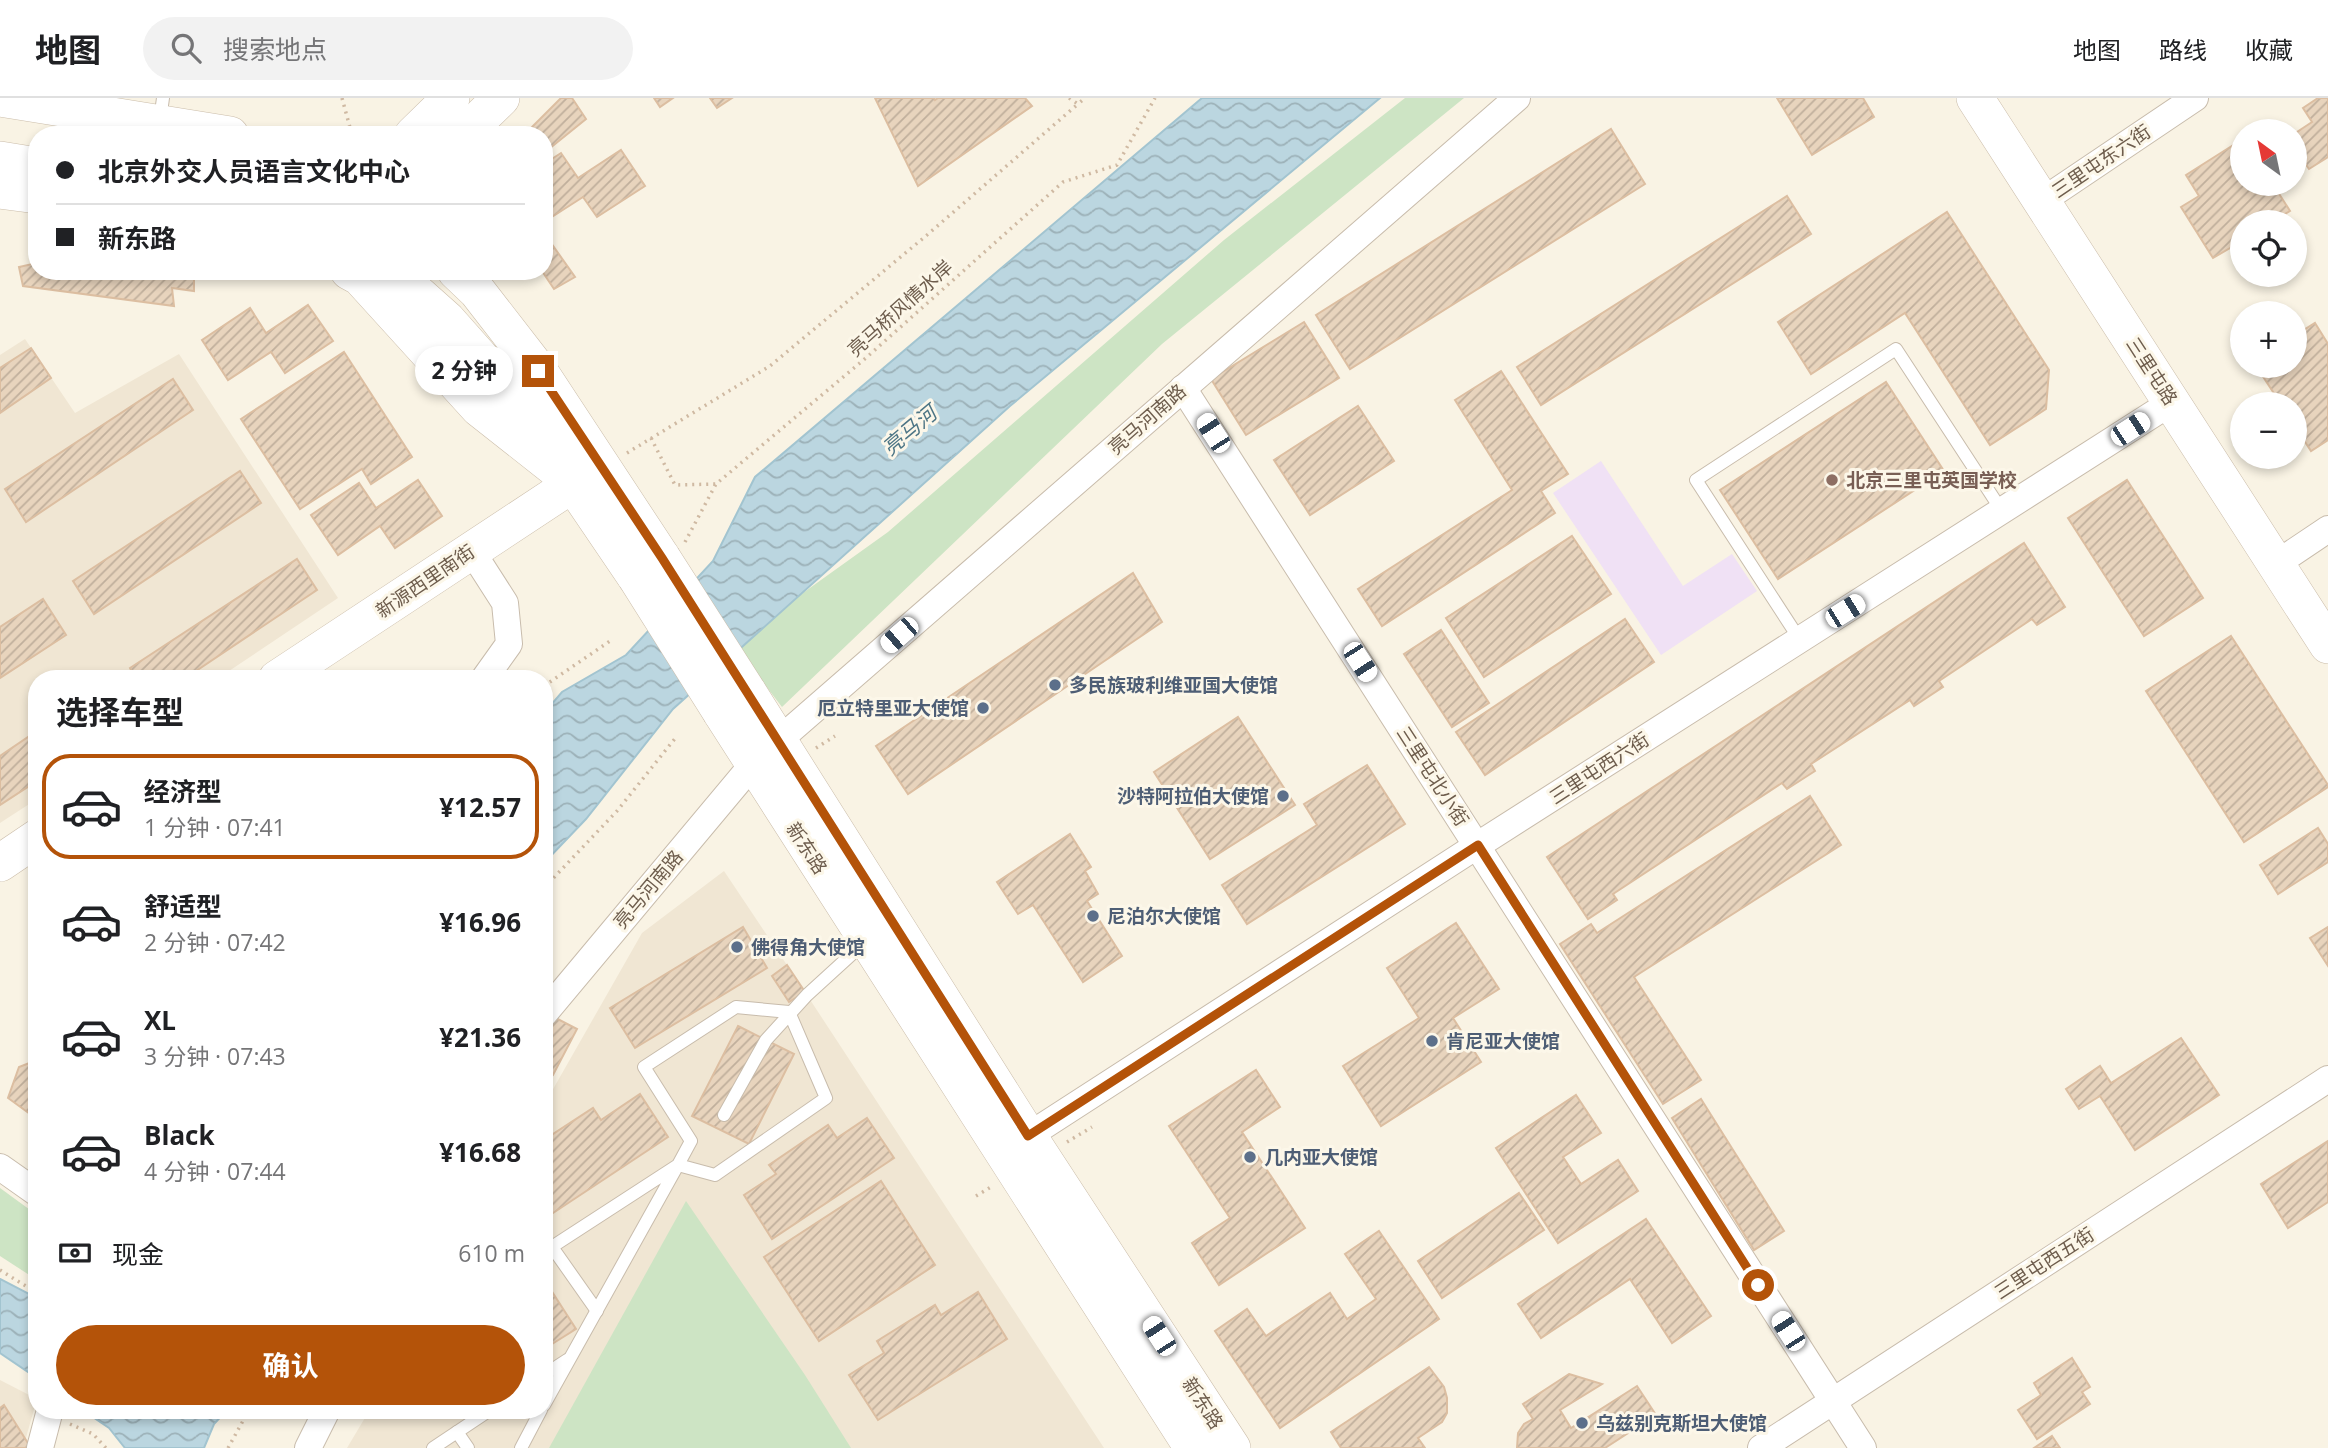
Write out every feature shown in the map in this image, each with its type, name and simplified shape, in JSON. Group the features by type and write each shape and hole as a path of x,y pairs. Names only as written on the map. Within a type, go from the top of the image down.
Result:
{"main road":[{"path":"0,98 161,111 204,126"},
{"path":"422,126 451,98"},
{"path":"472,126 501,98"},
{"name":"三里屯路","path":"1975,98 2328,645"},
{"path":"0,123 28,127"},
{"path":"0,160 28,165"},
{"path":"0,190 28,194"},
{"path":"363,280 479,408 588,475"},
{"name":"新东路","path":"402,280 447,320 588,475 660,561 734,701 867,940 1193,1448"},
{"name":"新东路","path":"466,280 477,290 538,371 588,475"},
{"name":"新源西里南街","path":"291,670 588,475"},
{"name":"新东路","path":"765,753 1028,1136 1232,1448"},
{"path":"0,863 28,844"}],"street":[{"name":"亮马河南路","path":"553,1003 765,753 1517,98"},
{"name":"三里屯东六街","path":"2042,201 2195,98"},
{"name":"三里屯北小街","path":"1183,388 1863,1448"},
{"name":"三里屯西六街","path":"1028,1136 2172,402"},
{"path":"2276,564 2328,529"},
{"path":"471,550 505,603 509,644 490,670"},
{"name":"三里屯西五街","path":"1761,1448 2328,1079"},
{"path":"0,1167 28,1187"},
{"path":"40,1448 48,1419"},
{"path":"308,1448 322,1419"}],"lane":[{"path":"1800,640 1696,480 1896,349 2002,511"},
{"path":"724,1115 766,1040 789,1012 867,940"},
{"path":"553,1389 691,1142 644,1067 736,1007 789,1012"},
{"path":"678,1164 715,1175 826,1098 789,1012"},
{"path":"553,1247 678,1164"},
{"path":"553,1256 597,1311"},
{"path":"553,1369 571,1358"},
{"path":"433,1448 476,1419"},
{"path":"521,1448 536,1419"},
{"path":"457,1432 468,1448"}],"path":[{"path":"342,98 350,126"},
{"path":"1069,98 1078,104"},
{"path":"588,475 769,366 928,235 1086,98"},
{"name":"亮马桥风情水岸","path":"660,561 716,484 867,357 1063,182 1117,166 1155,98"},
{"path":"651,438 675,485 716,484"},
{"path":"553,680 610,642"},
{"path":"553,879 617,811 677,736"},
{"path":"0,1270 28,1287"},
{"path":"64,1419 93,1434 106,1448"},
{"path":"228,1448 245,1419"}],"shaded area":[{"path":"25,339 75,413 179,354 338,598 230,670 28,670 28,805 0,823 0,355"},
{"path":"1601,461 1683,586 1732,554 1757,591 1661,655 1553,493"},
{"path":"724,871 1104,1448 347,1448 364,1419 553,1419 553,1089 642,933"},
{"path":"0,1380 28,1394 28,1419 31,1419 23,1448 0,1448"}],"green space":[{"path":"1405,98 1464,98 1162,344 782,707 733,643 888,532 1224,240"},
{"path":"0,1188 28,1208 28,1274 0,1256"},
{"path":"686,1201 805,1375 851,1448 549,1448"}],"water":[{"name":"亮马河","path":"1202,98 1380,98 1010,406 673,709 586,819 553,854 553,702 562,692 626,655 713,561 755,477"},
{"path":"0,1279 28,1293 28,1372 0,1353"},
{"path":"96,1419 219,1419 204,1448 125,1448 109,1428"}],"building":[{"path":"561,98 572,98 586,119 553,146 553,126 533,126"},
{"path":"654,98 673,98 660,107"},
{"path":"710,98 732,98 717,108"},
{"path":"875,98 1025,98 1032,106 918,186"},
{"path":"1777,98 1863,98 1874,117 1812,155"},
{"path":"2318,98 2328,98 2328,157 2309,169 2307,125 2312,122 2303,108"},
{"path":"1611,129 1645,184 1350,369 1316,315"},
{"path":"2230,147 2230,196 2280,196 2289,210 2230,210 2230,248 2213,258 2181,207 2199,196 2186,175"},
{"path":"621,150 645,186 597,217 583,197 553,216 553,158 561,153 578,178"},
{"path":"1787,196 1811,234 1541,405 1517,367"},
{"path":"1947,212 2049,370 2046,409 1990,445 1905,313 1811,374 1778,322"},
{"path":"553,246 575,277 554,289 548,280 553,280"},
{"path":"28,265 28,280 194,280 194,291 172,288 174,306 23,286 19,267"},
{"path":"308,305 333,341 285,373 271,352 228,380 202,340 250,308 266,333"},
{"path":"1304,322 1339,378 1246,435 1211,379"},
{"path":"2315,323 2328,344 2328,440 2311,451 2307,445 2307,392 2273,392 2264,378 2307,378 2307,328"},
{"path":"31,348 51,378 0,413 0,368"},
{"path":"344,352 412,457 371,484 362,469 300,509 241,419"},
{"path":"1501,371 1568,474 1541,491 1555,513 1382,626 1358,589 1512,490 1455,400"},
{"path":"173,379 193,410 26,522 5,489"},
{"name":"北京三里屯英国学校","path":"1886,382 1944,471 1778,579 1720,490"},
{"path":"1358,406 1394,461 1310,515 1274,460"},
{"path":"240,471 261,503 94,614 73,581"},
{"path":"418,480 442,516 395,548 380,526 338,555 311,515 359,483 376,508"},
{"path":"2127,480 2203,598 2144,636 2068,518"},
{"path":"1572,536 1611,594 1484,677 1446,618"},
{"path":"2024,543 2065,607 2037,625 2032,619 1939,681 1943,687 1914,706 1910,700 1811,764 1815,771 1787,789 1782,783 1613,894 1617,900 1588,919 1547,857"},
{"path":"297,559 317,590 197,670 130,668"},
{"path":"1133,573 1162,622 908,794 876,746"},
{"path":"43,599 66,635 0,678 0,627"},
{"path":"1625,619 1654,662 1485,775 1456,732"},
{"path":"1441,630 1489,703 1452,727 1404,654"},
{"path":"2231,636 2328,785 2244,842 2146,691"},
{"path":"1238,717 1295,805 1210,859 1154,772"},
{"path":"28,737 28,787 0,805 0,756"},
{"path":"1367,765 1405,824 1247,924 1222,885 1317,825 1304,804"},
{"path":"1810,796 1841,845 1634,977 1701,1080 1663,1104 1560,944 1591,924 1597,933"},
{"path":"2318,828 2328,844 2328,862 2278,894 2260,865"},
{"path":"1070,834 1091,867 1085,871 1098,894 1087,901 1122,956 1083,982 1033,905 1018,914 997,882"},
{"path":"1456,923 1499,989 1453,1018 1481,1062 1381,1126 1343,1066 1419,1018 1387,968"},
{"path":"743,927 767,968 635,1048 610,1008"},
{"path":"2328,927 2328,966 2310,938"},
{"path":"787,965 805,992 789,1002 772,976"},
{"path":"553,1017 577,1029 553,1075"},
{"path":"738,1026 794,1054 749,1144 692,1116"},
{"path":"2181,1038 2219,1095 2135,1150 2100,1096 2079,1109 2066,1089 2100,1066 2111,1083"},
{"path":"28,1064 28,1112 8,1098 19,1067"},
{"path":"1256,1070 1280,1107 1242,1132 1305,1228 1219,1285 1192,1243 1230,1218 1169,1126"},
{"path":"640,1094 668,1137 553,1213 553,1134 593,1108 601,1120"},
{"path":"1576,1095 1601,1133 1563,1157 1581,1184 1618,1160 1638,1191 1558,1243 1496,1148"},
{"path":"1701,1099 1784,1231 1754,1250 1672,1118"},
{"path":"867,1118 894,1158 772,1239 744,1195 776,1174 769,1165 828,1125 837,1138"},
{"path":"2328,1141 2328,1202 2288,1228 2261,1184"},
{"path":"881,1181 935,1265 819,1341 764,1257"},
{"path":"1519,1193 1544,1230 1442,1298 1418,1261"},
{"path":"1646,1219 1711,1316 1672,1343 1630,1279 1541,1338 1518,1304"},
{"path":"1379,1231 1439,1319 1280,1428 1215,1331 1247,1309 1266,1336 1330,1293 1347,1319 1376,1299 1345,1254"},
{"path":"978,1292 1007,1339 878,1420 849,1375 884,1353 877,1341 935,1305 941,1315"},
{"path":"553,1293 576,1329 553,1343"},
{"path":"2072,1358 2090,1387 2082,1392 2090,1404 2037,1439 2018,1410 2041,1395 2034,1383"},
{"path":"1429,1367 1444,1387 1447,1413 1442,1422 1418,1438 1425,1448 1341,1448 1331,1432"},
{"path":"1569,1374 1602,1384 1560,1410 1571,1428 1637,1386 1656,1415 1605,1448 1517,1448 1518,1433 1524,1424 1533,1419 1523,1404"},
{"path":"4,1405 31,1448 0,1448 0,1408"},
{"path":"2052,1436 2060,1448 2034,1448"}],"place":[{"name":"北京三里屯英国学校","path":"1832,480"},
{"name":"多民族玻利维亚国大使馆","path":"1055,685"},
{"name":"厄立特里亚大使馆","path":"983,708"},
{"name":"沙特阿拉伯大使馆","path":"1283,796"},
{"name":"尼泊尔大使馆","path":"1093,916"},
{"name":"佛得角大使馆","path":"737,947"},
{"name":"肯尼亚大使馆","path":"1432,1041"},
{"name":"几内亚大使馆","path":"1250,1157"},
{"name":"乌兹别克斯坦大使馆","path":"1582,1423"}],"route":[{"path":"538,371 662,558 1028,1136 1478,845 1758,1285"}]}
